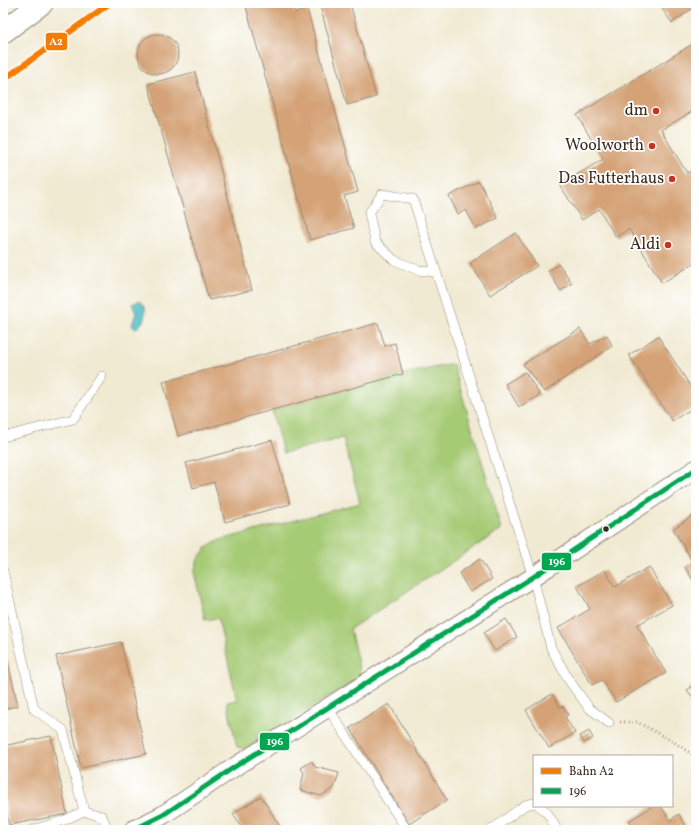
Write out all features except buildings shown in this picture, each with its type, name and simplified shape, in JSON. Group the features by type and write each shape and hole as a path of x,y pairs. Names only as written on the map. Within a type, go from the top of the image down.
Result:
{"main road":[{"path":"3,32 42,3"}],"street":[{"path":"132,830 163,815 533,577 696,470"}],"lane":[{"path":"435,272 418,270 394,260 375,242 369,213 382,194 413,200 533,577 551,648 568,679 589,708 609,723"},
{"path":"3,437 73,419 102,376"},
{"path":"3,571 34,709 63,730 84,811"},
{"path":"328,708 407,830"},
{"path":"491,830 525,805 533,804"},
{"path":"541,807 550,818 556,830"},
{"path":"32,830 65,820 84,811 102,816 108,830"}],"path":[{"path":"609,723 637,722 674,742 696,757"}],"green space":[{"path":"453,364 502,529 350,629 361,676 247,749 237,747 227,702 237,700 218,618 205,620 194,572 198,559 206,548 220,540 360,503 343,438 283,453 272,410 403,374"}],"water":[{"path":"139,301 145,306 144,317 143,322 135,329 132,325 136,313 132,304"}],"rail line":[{"name":"A2","path":"3,80 110,3"}],"transit line":[{"name":"196","path":"133,830 163,815 236,766 533,577 696,469"}],"place":[{"name":"dm","path":"656,111"},
{"name":"Woolworth","path":"652,146"},
{"name":"Das Futterhaus","path":"672,179"},
{"name":"Aldi","path":"668,245"}]}
